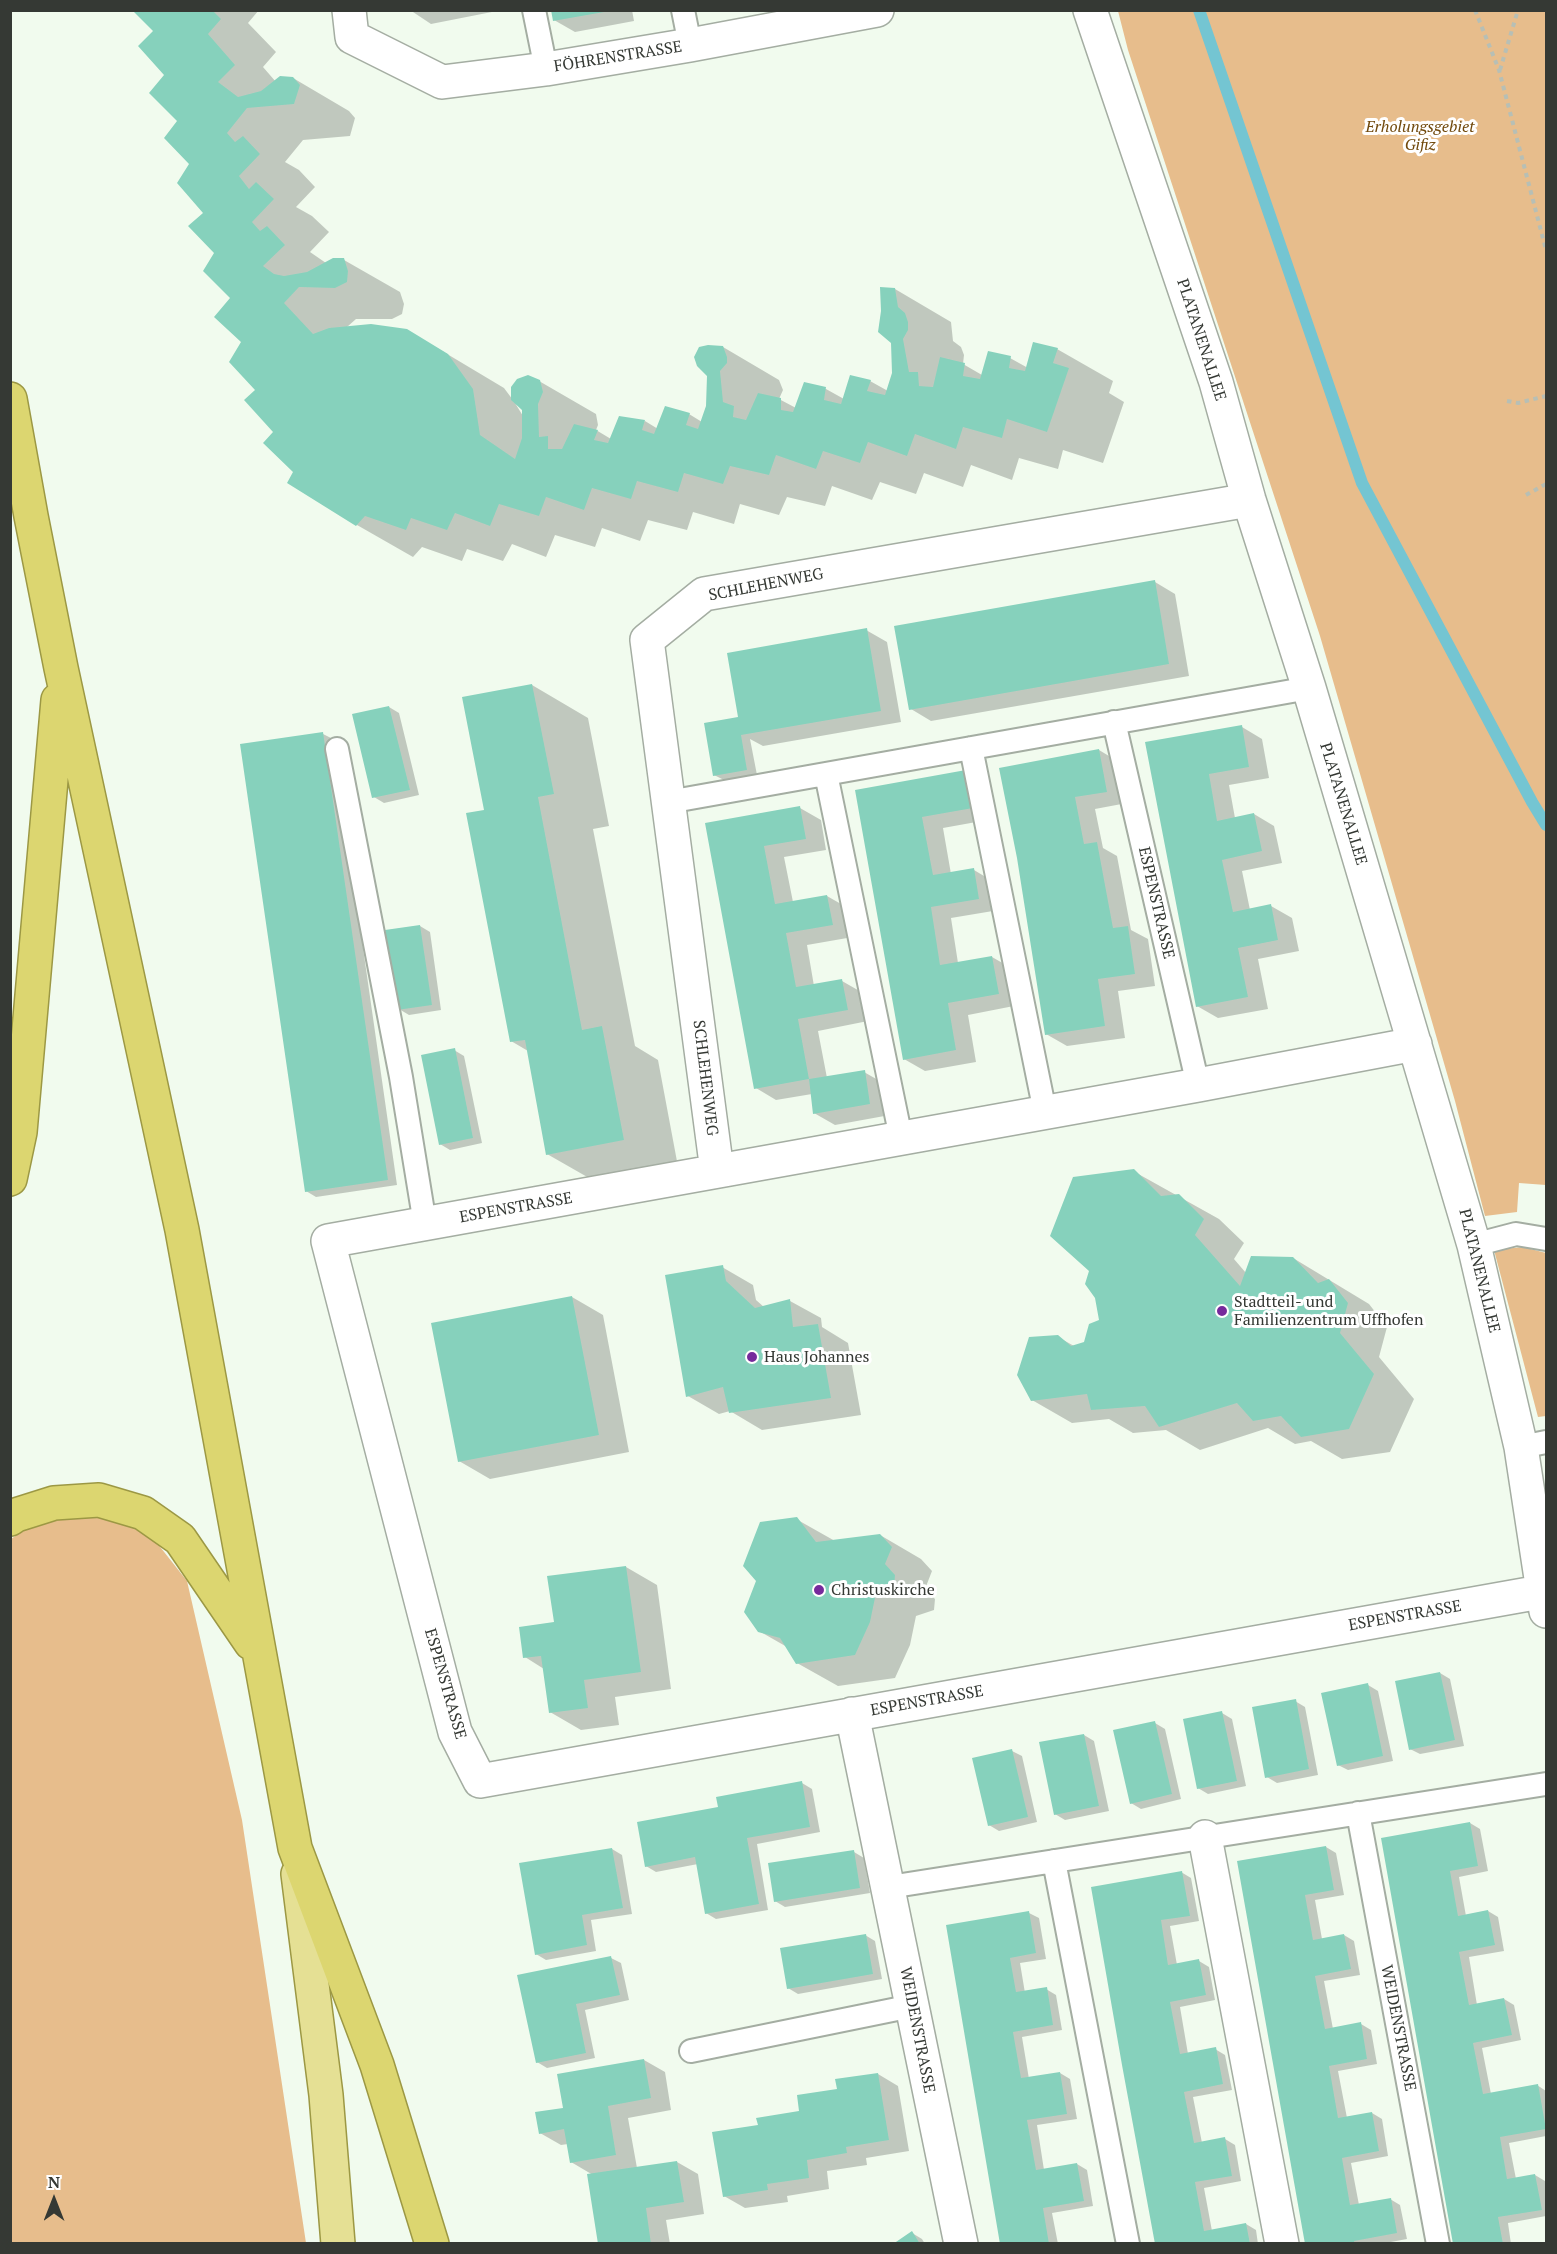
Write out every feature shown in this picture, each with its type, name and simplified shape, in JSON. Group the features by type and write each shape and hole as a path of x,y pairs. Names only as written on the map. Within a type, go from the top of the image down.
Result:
{"highway":[{"path":"10,399 62,668 182,1230 295,1848 377,2065 432,2244"},
{"path":"10,1179 20,1132 62,668"},
{"path":"10,1519 54,1503 99,1500 143,1513 180,1539 259,1654"}],"main road":[{"path":"295,1848 326,2095 338,2244"}],"street":[{"name":"FÖHRENSTRASSE","path":"349,10 352,37 442,82 546,69 690,45 836,14 877,10"},
{"name":"PLATANENALLEE","path":"1090,10 1216,382 1249,500 1309,688 1534,1444 1545,1598"},
{"name":"SCHLEHENWEG","path":"717,1171 647,640 704,594 1249,500"},
{"name":"ESPENSTRASSE","path":"1414,1044 328,1241 455,1732 480,1781 852,1714 1545,1598"},
{"name":"WEIDENSTRASSE","path":"852,1714 961,2244"},
{"path":"1204,1837 1282,2244"}],"lane":[{"name":"FÖHRENSTRASSE","path":"534,10 546,69"},
{"name":"FÖHRENSTRASSE","path":"683,10 690,45"},
{"path":"668,802 1309,688"},
{"name":"ESPENSTRASSE","path":"1114,722 1198,1085"},
{"path":"971,748 1045,1112"},
{"path":"338,749 401,1077 425,1224"},
{"path":"826,774 901,1138"},
{"path":"1474,1245 1516,1234 1546,1239"},
{"path":"888,1887 1546,1784"},
{"name":"WEIDENSTRASSE","path":"1358,1813 1438,2244"},
{"path":"1054,1861 1128,2244"},
{"path":"691,2051 912,2006"}],"path":[{"path":"1475,10 1499,70 1546,250"},
{"path":"1499,70 1518,10"},
{"path":"1507,401 1518,403 1546,396"},
{"path":"1526,495 1546,484"}],"green space":[{"name":"Erholungsgebiet Gifiz","path":"1118,11 1546,11 1546,1185 1519,1183 1517,1212 1485,1216 1455,1101 1320,636 1128,50"},
{"path":"1523,1247 1546,1253 1546,1416 1538,1417 1494,1250"},
{"path":"91,1513 146,1529 187,1581 242,1820 306,2243 11,2244 11,1539 34,1523"}],"building":[{"path":"132,10 212,10 221,19 208,34 235,65 218,82 238,97 261,91 280,76 293,77 300,85 294,104 247,108 227,133 235,142 243,136 260,154 239,176 249,189 256,182 274,199 252,222 260,231 267,226 285,245 263,266 274,274 284,276 307,272 333,258 344,258 348,271 347,282 335,288 299,287 284,303 313,334 329,328 371,324 407,329 448,354 473,389 480,435 515,459 522,438 522,410 511,400 511,387 517,379 528,375 540,380 543,392 538,404 539,437 548,436 548,449 562,449 574,424 598,430 594,440 608,443 619,416 645,420 642,430 654,434 665,406 690,413 686,425 698,429 706,406 707,376 697,366 694,357 699,347 708,345 723,346 727,357 727,363 720,371 723,402 734,406 733,417 746,420 758,393 781,398 781,410 793,412 804,382 826,387 824,400 841,404 850,375 871,380 867,391 885,395 892,373 891,343 878,332 881,311 880,287 895,288 898,307 905,313 908,330 903,339 909,372 918,372 919,386 933,387 940,357 965,363 963,376 980,379 988,351 1011,356 1009,368 1025,371 1033,342 1058,348 1053,363 1069,368 1047,432 1007,419 1002,438 963,427 956,449 915,434 907,456 868,442 860,463 823,451 816,469 776,455 769,475 730,466 723,484 684,473 678,492 637,481 631,499 592,488 584,510 546,497 539,516 499,504 490,526 455,513 447,530 411,518 406,530 365,516 356,526 287,483 293,472 263,443 273,432 244,400 255,390 229,362 241,342 214,317 230,298 203,271 214,253 188,226 203,213 177,183 189,164 164,138 177,121 149,93 164,75 138,46 153,31"},
{"path":"551,10 604,10 604,12 553,21"},
{"path":"1155,580 1169,664 909,710 894,626"},
{"path":"867,628 881,711 741,735 747,770 713,776 704,723 738,717 727,653"},
{"path":"532,684 554,794 538,797 582,1030 602,1026 624,1140 546,1155 525,1040 510,1042 466,813 484,810 462,697"},
{"path":"389,706 410,790 372,798 352,714"},
{"path":"1242,725 1249,767 1209,774 1217,821 1254,813 1262,851 1222,860 1233,912 1271,904 1278,940 1238,948 1248,997 1196,1007 1145,742"},
{"path":"323,732 388,1180 305,1192 240,744"},
{"path":"1099,749 1107,792 1075,797 1084,844 1097,842 1113,928 1128,926 1135,974 1098,979 1105,1026 1045,1035 1017,858 999,768"},
{"path":"966,770 973,808 922,817 933,875 974,868 979,899 931,907 940,965 992,956 999,994 948,1003 956,1050 903,1060 855,790"},
{"path":"800,806 806,839 764,846 775,904 827,895 833,925 786,933 796,987 842,979 848,1010 798,1019 809,1079 754,1089 705,823"},
{"path":"420,925 432,1005 397,1010 385,930"},
{"path":"455,1048 473,1138 439,1145 421,1055"},
{"path":"865,1070 870,1104 813,1114 809,1079"},
{"name":"Stadtteil- und Familienzentrum Uffhofen","path":"1134,1169 1161,1196 1179,1194 1204,1219 1195,1235 1240,1286 1251,1256 1293,1257 1318,1283 1329,1279 1348,1303 1340,1333 1374,1374 1349,1429 1301,1437 1281,1416 1253,1421 1237,1403 1159,1427 1145,1406 1091,1410 1087,1394 1031,1401 1017,1375 1029,1337 1058,1335 1071,1346 1084,1342 1089,1324 1099,1320 1095,1298 1085,1284 1089,1271 1050,1236 1073,1177"},
{"name":"Haus Johannes","path":"723,1265 726,1281 755,1308 790,1299 793,1327 818,1324 831,1398 729,1413 723,1387 686,1397 665,1275"},
{"path":"572,1296 599,1435 458,1462 431,1323"},
{"name":"Christuskirche","path":"797,1517 816,1542 880,1534 892,1547 885,1564 895,1575 894,1588 876,1593 870,1622 855,1655 796,1664 780,1638 758,1632 744,1612 756,1581 743,1566 760,1522"},
{"path":"626,1566 641,1672 584,1680 588,1708 549,1713 541,1656 523,1658 519,1627 554,1622 547,1576"},
{"path":"1440,1672 1455,1740 1409,1750 1395,1681"},
{"path":"1368,1683 1383,1756 1337,1766 1321,1693"},
{"path":"1296,1699 1309,1769 1265,1778 1252,1707"},
{"path":"1222,1711 1237,1781 1197,1789 1183,1719"},
{"path":"1155,1721 1172,1794 1130,1804 1113,1730"},
{"path":"1084,1734 1099,1806 1054,1815 1039,1742"},
{"path":"1012,1749 1028,1817 988,1826 972,1758"},
{"path":"802,1781 810,1827 747,1838 759,1904 705,1914 695,1857 645,1867 637,1822 718,1807 716,1797"},
{"path":"1470,1822 1478,1866 1450,1871 1458,1916 1488,1910 1495,1945 1459,1952 1469,2005 1504,1998 1512,2035 1473,2043 1483,2094 1538,2084 1546,2129 1500,2137 1507,2179 1535,2174 1542,2210 1498,2217 1503,2244 1453,2244 1381,1838"},
{"path":"1326,1846 1334,1890 1305,1895 1313,1940 1344,1934 1351,1969 1315,1976 1325,2029 1361,2022 1367,2059 1329,2066 1338,2118 1372,2112 1379,2151 1342,2158 1350,2205 1391,2198 1397,2233 1354,2241 1355,2244 1305,2244 1237,1861"},
{"path":"612,1848 623,1908 582,1915 587,1945 535,1955 519,1863"},
{"path":"854,1850 860,1888 774,1902 768,1863"},
{"path":"1182,1871 1190,1916 1161,1920 1168,1965 1199,1959 1206,1995 1170,2002 1180,2054 1216,2047 1223,2084 1184,2092 1194,2143 1225,2137 1232,2176 1195,2182 1204,2231 1246,2223 1250,2244 1155,2244 1122,2065 1091,1887"},
{"path":"1029,1911 1036,1953 1010,1958 1016,1992 1047,1987 1053,2025 1013,2032 1021,2078 1060,2072 1067,2114 1027,2120 1036,2170 1077,2163 1084,2201 1043,2208 1049,2244 1000,2244 946,1925"},
{"path":"866,1934 873,1974 787,1989 780,1948"},
{"path":"611,1956 620,1995 576,2004 586,2053 536,2063 517,1975"},
{"path":"644,2059 651,2098 608,2106 616,2155 570,2163 564,2129 539,2134 535,2112 563,2108 557,2074"},
{"path":"878,2073 889,2140 846,2147 847,2153 807,2160 809,2178 767,2184 768,2190 723,2197 712,2132 758,2125 756,2118 799,2111 797,2095 837,2089 835,2079"},
{"path":"677,2161 684,2202 646,2208 651,2244 598,2244 587,2174"},
{"path":"912,2231 920,2244 893,2244"}],"waterway":[{"path":"1199,10 1362,483 1546,825"}],"place":[{"name":"Stadtteil- und Familienzentrum Uffhofen","path":"1222,1311"},
{"name":"Haus Johannes","path":"752,1357"},
{"name":"Christuskirche","path":"819,1590"}]}
